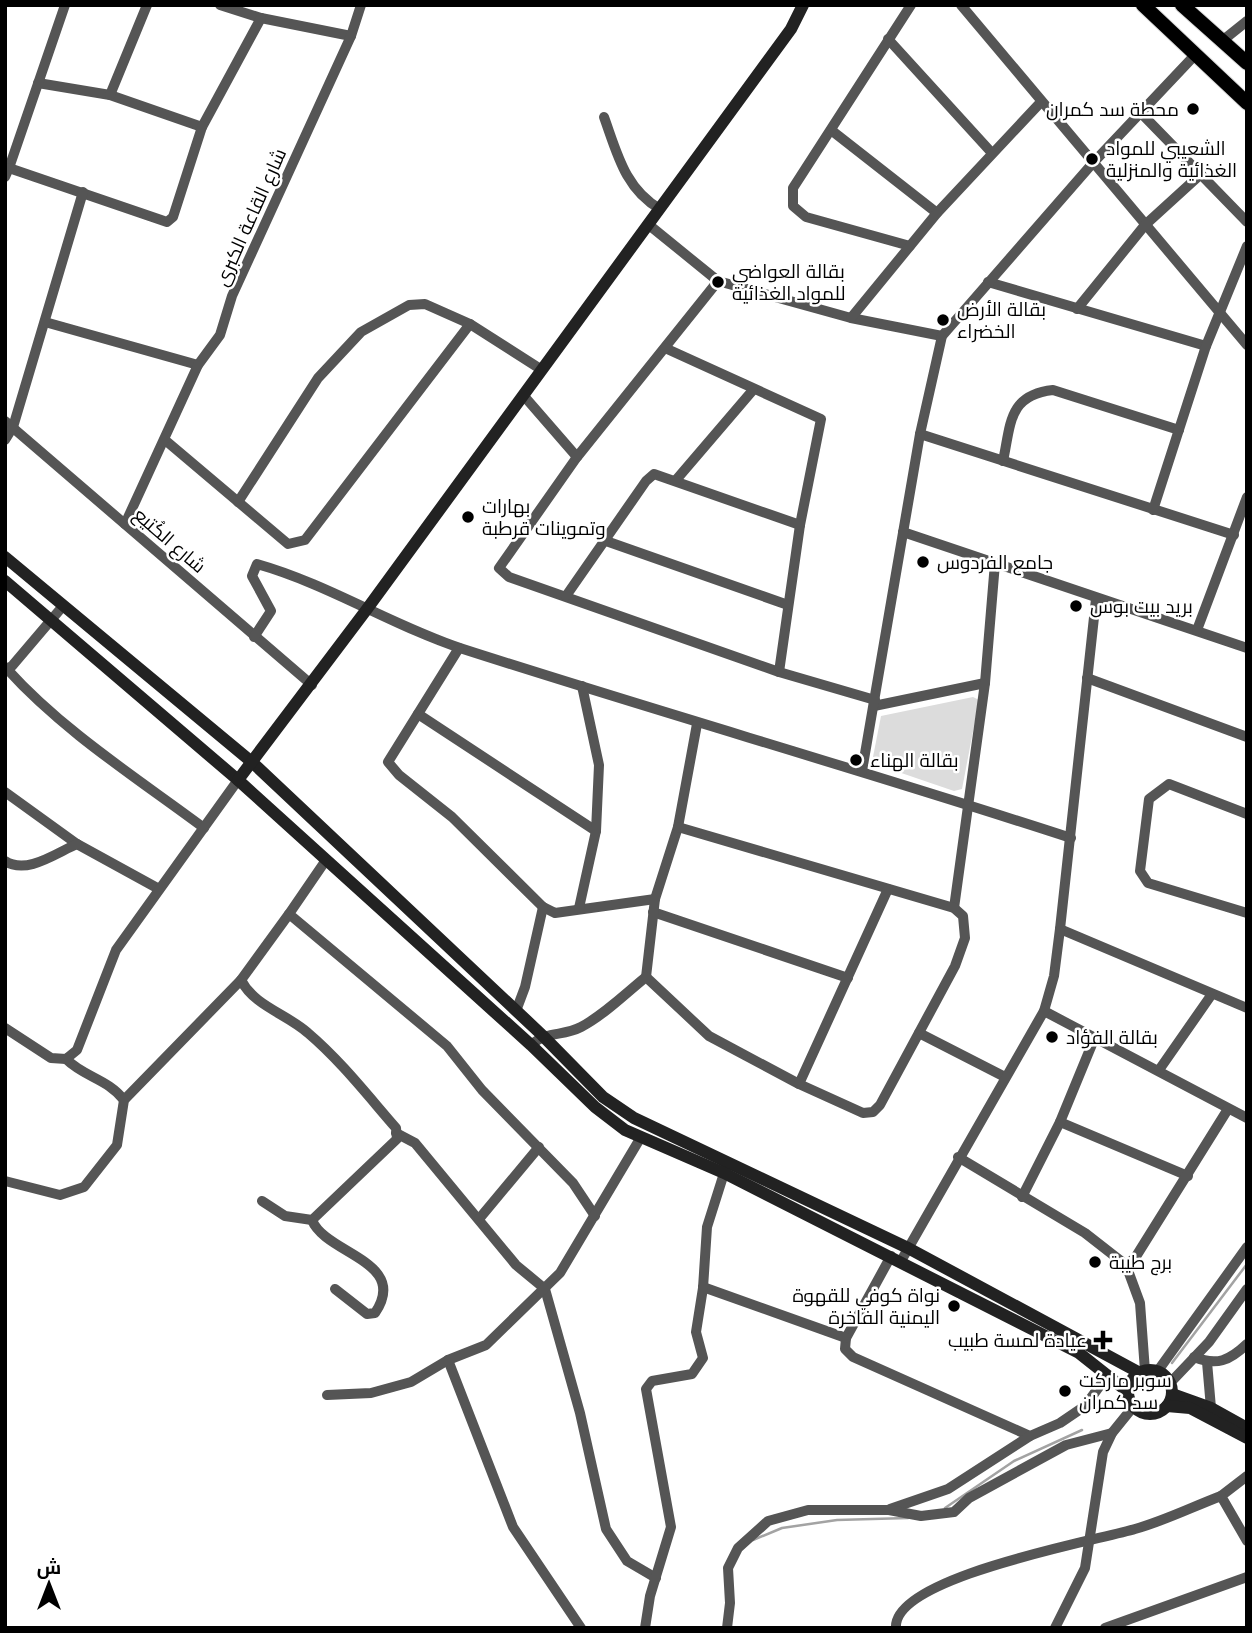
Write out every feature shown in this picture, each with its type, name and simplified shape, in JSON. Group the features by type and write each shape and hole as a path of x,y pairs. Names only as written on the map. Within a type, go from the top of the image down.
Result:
{"main road":[{"path":"238,780 312,685 649,225 791,29 803,5"},
{"path":"1143,5 1247,103"},
{"path":"1184,6 1247,63"},
{"path":"5,557 253,763 542,1035 603,1097 634,1118 729,1160 908,1248 1147,1372 1169,1394 1190,1408 1247,1438"},
{"path":"5,581 238,780 531,1045 595,1107 625,1130 724,1173 1079,1353 1127,1391 1133,1407 1148,1415 1160,1412 1169,1394"},
{"path":"1127,1391 1131,1380 1147,1372"},
{"path":"1169,1394 1211,1408 1247,1428"}],"street":[{"path":"65,5 7,173 83,192 167,222 173,216 202,127 261,18"},
{"path":"110,95 147,5"},
{"path":"220,5 261,18 351,36"},
{"name":"شارع القاعة الكبرى","path":"125,524 198,365 220,335 232,296 351,36 361,5"},
{"path":"910,246 806,217 793,206 793,188 911,5"},
{"path":"961,5 1092,164 1247,345"},
{"path":"1222,41 1247,21"},
{"path":"888,39 991,152"},
{"path":"862,771 920,434 942,336 1092,164 1195,55"},
{"path":"38,83 110,95 202,127"},
{"path":"851,318 937,213 991,152 1041,102"},
{"path":"1140,112 1247,222"},
{"path":"604,117 632,186 646,202 660,209"},
{"path":"831,130 937,213"},
{"path":"1077,309 1145,225 1201,174"},
{"path":"5,440 45,323 83,192"},
{"path":"649,225 718,281 851,318 942,336"},
{"path":"1153,510 1206,346 1247,246"},
{"path":"718,281 577,457 499,568 509,577 875,703 985,683"},
{"path":"988,282 1206,346"},
{"path":"238,502 300,411 310,390 360,332 416,303 470,324 542,370"},
{"path":"45,323 198,365"},
{"path":"165,440 288,544 305,540 470,324"},
{"path":"665,348 821,419 800,524 779,672"},
{"path":"676,480 753,390"},
{"path":"1003,461 1013,410 1032,393 1053,390 1179,430"},
{"path":"524,396 577,457"},
{"name":"شارع الكُتيع","path":"9,424 312,685"},
{"path":"920,434 1234,535"},
{"path":"566,596 646,481 654,474 800,524"},
{"path":"1197,630 1247,497"},
{"path":"903,532 1247,648"},
{"path":"606,541 788,605"},
{"path":"254,637 271,611 252,576 257,564 459,648 1071,838"},
{"path":"954,908 985,683 995,564"},
{"path":"1030,1436 853,1357 845,1349 846,1338 896,1259 908,1248 1044,1011 1054,976 1060,929 1096,599"},
{"path":"63,607 6,669 26,691 204,828"},
{"path":"459,648 388,762 399,775 452,817 543,908 555,913 655,899"},
{"path":"1087,678 1247,737"},
{"path":"579,908 597,831 599,765 582,686"},
{"path":"418,714 597,831"},
{"path":"531,1045 542,1035 562,1034 581,1027 646,977 655,899 678,827 697,724"},
{"path":"5,1028 51,1058 66,1059 78,1050 116,950 238,780"},
{"path":"1247,814 1169,784 1149,799 1140,871 1148,883 1247,912"},
{"path":"5,792 77,844 159,889"},
{"path":"646,977 709,1036 799,1084 863,1113 873,1112 955,966 965,938 963,916 954,908 678,827"},
{"path":"5,861 12,866 28,866 77,844"},
{"path":"5,1181 60,1195 84,1187 117,1144 124,1100 241,980 326,860"},
{"path":"799,1084 888,888"},
{"path":"516,1011 525,988 543,908"},
{"path":"653,912 848,978"},
{"path":"289,914 447,1046 482,1090 573,1183 595,1216"},
{"path":"1060,929 1247,1008"},
{"path":"241,980 253,996 307,1031 345,1069 396,1128 397,1139 387,1150 312,1220"},
{"path":"1158,1070 1212,994"},
{"path":"1044,1011 1247,1118"},
{"path":"919,1033 1004,1077"},
{"path":"1022,1197 1060,1122 1096,1037"},
{"path":"66,1059 78,1072 105,1081 124,1100"},
{"path":"1126,1265 1135,1258 1228,1109"},
{"path":"1060,1122 1188,1176"},
{"path":"396,1133 415,1143 516,1265 545,1289 580,1413 606,1528 627,1561 656,1578"},
{"path":"327,1395 371,1393 411,1382 447,1360 486,1345 559,1273 641,1137"},
{"path":"480,1219 539,1147"},
{"path":"958,1157 1085,1233 1126,1265 1140,1303 1147,1372"},
{"path":"645,1628 671,1527 646,1389 652,1381 692,1374 703,1358 696,1332 703,1287 707,1227 729,1160"},
{"path":"262,1201 285,1216 312,1220"},
{"path":"312,1220 316,1231 358,1255 373,1269 382,1283 384,1296 375,1314 367,1314 335,1289"},
{"path":"1147,1372 1247,1247"},
{"path":"703,1287 846,1338"},
{"path":"1169,1394 1247,1289"},
{"path":"1194,1357 1206,1362 1228,1360 1247,1344"},
{"path":"447,1360 513,1527 581,1628"},
{"path":"1206,1362 1211,1408"},
{"path":"889,1510 948,1489 1030,1436 1060,1423 1085,1406 1107,1376"},
{"path":"1055,1628 1085,1568 1103,1452 1112,1433 1133,1407"},
{"path":"727,1628 730,1603 728,1568 738,1548 768,1521 808,1510 889,1510 921,1516 954,1512 969,1498 1066,1445 1112,1433"},
{"path":"896,1628 895,1622 904,1606 921,1594 971,1573 1138,1528 1221,1496 1247,1476"},
{"path":"1221,1496 1247,1541"},
{"path":"1105,1628 1247,1577"}],"shaded area":[{"path":"973,697 979,700 962,789 954,791 875,764 873,757 881,716"}],"waterway":[{"path":"1172,1363 1247,1264"},
{"path":"945,1508 1014,1461 1082,1430"},
{"path":"753,1540 782,1528 837,1520 908,1518"}],"place":[{"name":"محطة سد كمران","path":"1193,109"},
{"name":"الشعيبي للمواد الغذائية والمنزلية","path":"1092,159"},
{"name":"بقالة العواضي للمواد الغذائية","path":"718,282"},
{"name":"بقالة الأرض الخضراء","path":"943,320"},
{"name":"بهارات وتموينات قرطبة","path":"468,517"},
{"name":"جامع الفردوس","path":"923,562"},
{"name":"بريد بيت بوس","path":"1076,606"},
{"name":"بقالة الهناء","path":"856,760"},
{"name":"بقالة الفؤاد","path":"1052,1037"},
{"name":"برج طيبة","path":"1095,1262"},
{"name":"نواة كوفي للقهوة اليمنية الفاخرة","path":"954,1306"},
{"name":"عيادة لمسة طبيب","path":"1103,1340"},
{"name":"سوبر ماركت سد كمران","path":"1065,1391"}]}
